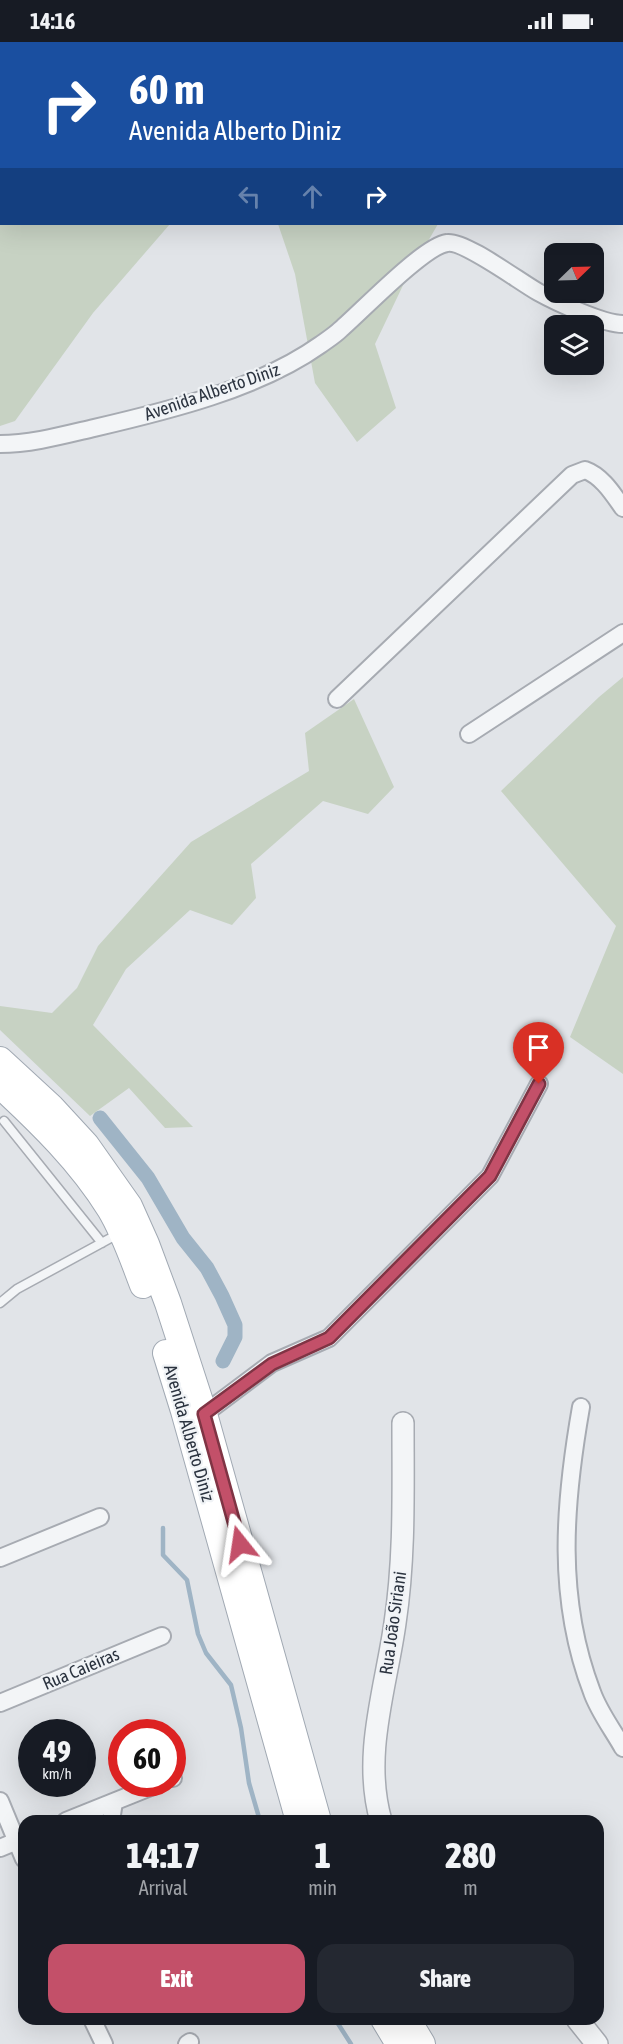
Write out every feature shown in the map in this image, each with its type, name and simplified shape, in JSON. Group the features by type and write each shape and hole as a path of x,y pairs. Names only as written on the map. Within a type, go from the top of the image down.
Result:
{"main road":[{"name":"Avenida Alberto Diniz","path":"0,1060 51,1107 86,1145 129,1206 146,1244 204,1414 316,1815"},
{"name":"Avenida Alberto Diniz","path":"0,1085 65,1150 111,1211 112,1238 149,1298 184,1412 297,1815"},
{"path":"388,2025 399,2044"},
{"path":"411,2025 422,2044"}],"street":[{"name":"Avenida Alberto Diniz","path":"0,444 62,435 141,417 222,392 287,366 341,330 433,248 445,243 459,245 540,293 575,309 623,324"},
{"path":"336,699 572,476 585,470 591,472 600,478 623,507"},
{"path":"469,734 623,633"},
{"name":"Avenida Alberto Diniz","path":"204,1414 272,1364 329,1338 490,1176 539,1084"},
{"path":"580,1407 566,1506 566,1550 573,1627 592,1694 623,1748"},
{"name":"Rua João Siriani","path":"380,1815 375,1785 374,1742 395,1624 403,1555 403,1423"},
{"path":"0,1557 100,1517"},
{"name":"Rua Caieiras","path":"0,1703 162,1636"},
{"path":"81,1815 126,1797"},
{"path":"0,1801 18,1836"},
{"path":"112,1815 114,1802"},
{"path":"0,1848 18,1841"},
{"path":"95,2025 104,2044"},
{"path":"582,2025 597,2044"}],"lane":[{"path":"0,1303 17,1289 112,1238 4,1121"}],"green space":[{"path":"0,225 169,225 93,313 15,421 0,426"},
{"path":"278,225 437,225 406,279 375,344 396,408 357,442 315,383 295,274"},
{"path":"623,677 623,1074 570,1037 616,926 501,791"},
{"path":"354,699 394,787 368,814 323,801 251,864 256,898 232,925 190,910 126,969 93,1025 193,1127 165,1128 129,1088 90,1116 0,1030 0,1006 52,1013 77,988 98,946 191,842 309,771 305,733"}],"waterway":[{"path":"100,1118 148,1178 183,1238 207,1268 222,1296 235,1325 235,1337 223,1361"},
{"path":"163,1528 163,1555 187,1580 198,1634 206,1653 231,1685 241,1728 249,1783 258,1815"},
{"path":"339,2025 351,2044"}],"route":[{"path":"240,1544 204,1414 272,1364 329,1338 490,1176 539,1084"}]}
